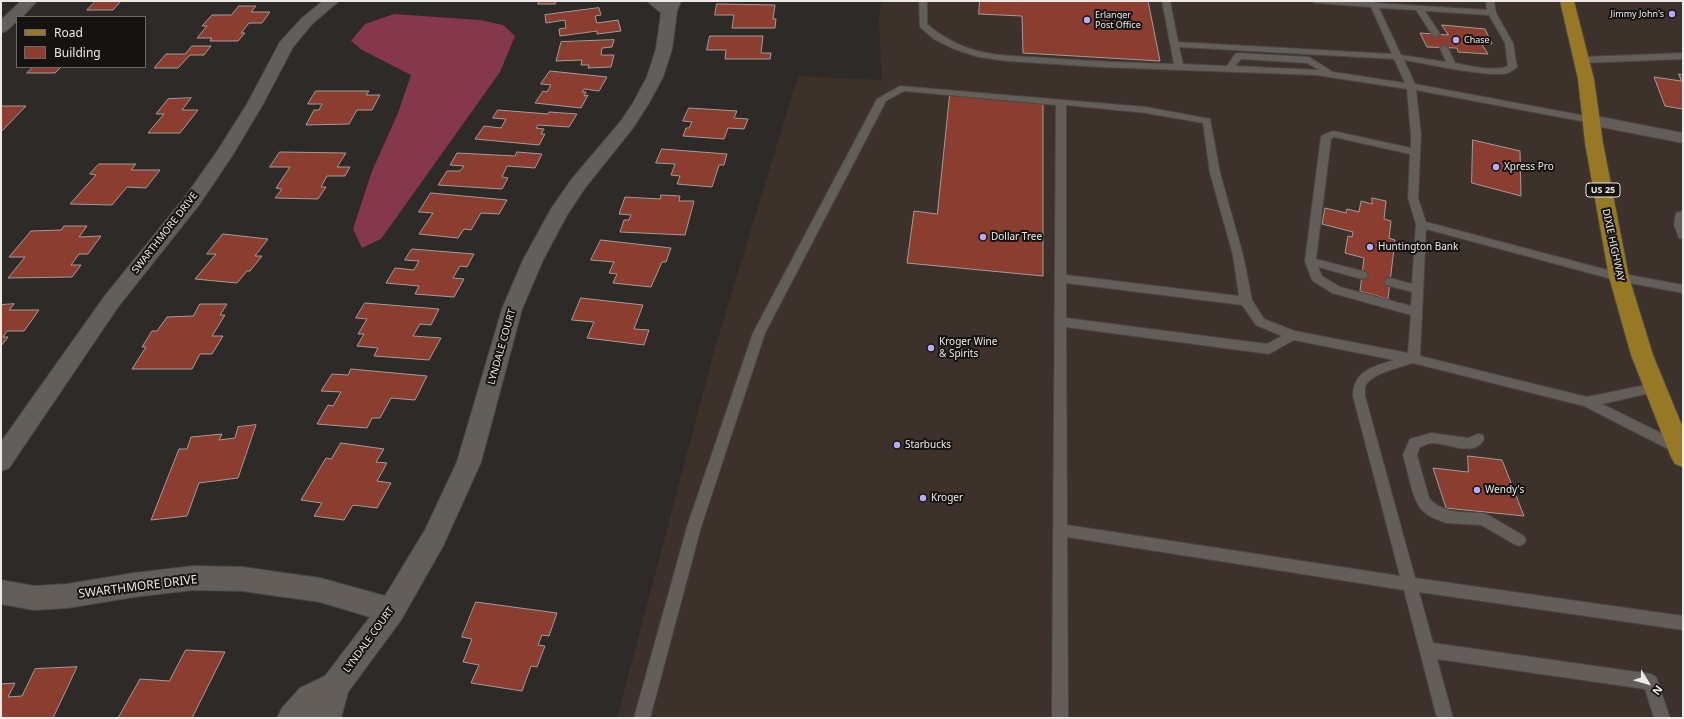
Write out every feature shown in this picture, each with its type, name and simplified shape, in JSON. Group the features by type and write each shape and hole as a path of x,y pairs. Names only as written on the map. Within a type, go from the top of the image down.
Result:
{"main road":[{"name":"DIXIE HIGHWAY","path":"1567,1 1582,60 1591,120 1619,277 1642,355 1681,453"}],"street":[{"path":"1,28 30,1"},
{"name":"SWARTHMORE DRIVE","path":"1,461 111,302 205,183 255,104 286,45 307,21 329,4 346,1"},
{"name":"LYNDALE COURT","path":"324,718 330,710 335,686 391,611 434,538 469,462 512,309 533,260 558,213 578,184 627,124 641,103 655,77 664,50 666,4"},
{"path":"1591,120 1683,138"},
{"name":"SWARTHMORE DRIVE","path":"1,592 34,598 47,598 193,578 242,579 320,590 391,611"},
{"name":"LYNDALE COURT","path":"292,718 310,698 335,686"}],"lane":[{"path":"923,1 923,25 937,37 957,47 978,54 1007,58 1100,64 1230,68 1331,74 1411,86 1591,120"},
{"path":"1166,1 1179,66"},
{"path":"1315,1 1373,3 1492,13"},
{"path":"1174,44 1399,57 1481,70 1505,70 1513,67 1509,43 1492,13 1490,1"},
{"path":"1373,3 1411,86 1416,135 1413,198 1421,224 1414,359"},
{"path":"1419,8 1436,34"},
{"path":"1444,48 1452,66"},
{"path":"1230,68 1238,56 1246,56 1309,60 1331,74"},
{"path":"1582,60 1683,56"},
{"path":"642,718 694,527 759,333 882,99 903,88 1146,110 1207,121 1215,173 1238,255 1246,301 1260,322 1293,335 1414,359 1586,402 1681,453"},
{"path":"1060,718 1061,103"},
{"path":"1415,152 1334,134 1326,137 1310,261 1317,278 1336,290 1416,312"},
{"path":"1683,214 1680,215 1679,225 1683,236"},
{"path":"1421,224 1619,277 1683,289"},
{"path":"1310,261 1362,274"},
{"path":"1061,278 1246,301"},
{"path":"1390,282 1418,289"},
{"path":"1061,322 1269,348 1293,335"},
{"path":"1414,359 1380,369 1366,377 1359,386 1359,396 1445,718"},
{"path":"1586,402 1656,388"},
{"path":"1478,439 1470,444 1431,438 1415,443 1410,455 1423,501 1429,508 1446,517 1483,519 1518,540"},
{"path":"1060,530 1409,584 1683,623"},
{"path":"1427,650 1651,682 1662,718"}],"shaded area":[{"path":"881,1 1683,1 1683,718 617,718 715,348 798,76 882,80 879,22"},
{"path":"394,14 480,20 503,25 515,36 500,72 381,239 362,248 353,229 372,171 398,113 411,75 362,50 351,41 365,24"}],"building":[{"path":"96,1 121,1 113,10 87,10"},
{"path":"540,1 557,1 555,4 538,4"},
{"path":"980,1 1148,1 1160,61 1023,53 1022,16 979,14"},
{"path":"717,4 775,5 773,19 776,19 775,28 732,28 734,15 715,15"},
{"path":"239,6 256,6 251,12 270,12 262,23 249,23 241,33 245,33 238,41 210,41 212,38 197,38 207,26 202,26 212,15 231,15"},
{"path":"599,8 601,15 595,16 597,23 618,20 621,31 597,34 597,31 560,36 559,29 566,28 565,20 546,23 545,15"},
{"name":"Chase","path":"1442,25 1485,29 1492,44 1481,43 1488,54 1458,52 1457,48 1427,47 1420,33 1448,35"},
{"path":"710,36 763,36 761,53 771,53 770,59 725,59 726,50 707,50"},
{"path":"614,40 612,47 602,48 601,55 614,55 611,67 588,68 589,65 581,65 582,60 556,61 561,42"},
{"path":"192,46 211,46 204,55 190,55 178,68 154,68 166,54 185,54"},
{"path":"32,68 60,68 55,73 27,73"},
{"path":"550,71 607,77 599,91 584,89 582,92 586,92 584,96 588,95 581,108 535,103 543,91 547,92 551,85 541,84"},
{"path":"1679,74 1683,75 1683,109 1665,106 1654,77 1681,81"},
{"path":"316,91 369,91 366,95 380,95 372,110 357,110 349,124 306,125 314,110 319,110 322,104 308,104"},
{"path":"950,95 1043,102 1043,276 907,263 914,211 937,214"},
{"path":"191,98 182,110 198,110 180,133 148,133 164,114 156,114 168,99"},
{"path":"1,106 26,106 1,132"},
{"path":"689,108 737,111 734,118 748,119 744,129 728,128 724,139 683,136 686,128 689,128 692,122 683,121"},
{"path":"498,110 548,114 549,112 577,114 569,127 538,125 536,128 544,129 541,134 545,134 539,145 475,139 484,126 501,128 506,119 493,118"},
{"name":"Xpress Pro","path":"1473,140 1520,151 1521,196 1472,183"},
{"path":"662,149 727,154 724,165 719,165 712,187 677,184 680,176 671,175 675,164 656,163"},
{"path":"280,152 346,153 337,167 350,167 345,176 327,176 321,187 326,187 318,199 275,198 282,189 276,188 290,167 270,167"},
{"path":"517,152 542,154 535,168 507,166 502,177 508,178 502,189 438,185 447,171 460,171 464,166 450,165 457,153 515,156"},
{"path":"99,164 136,164 131,170 160,170 146,188 127,187 112,205 70,204 96,175 90,174"},
{"path":"431,193 507,200 499,214 481,213 471,230 464,229 458,238 419,234 433,213 419,212"},
{"path":"661,195 680,196 679,201 694,201 685,235 620,232 624,220 629,220 631,215 619,214 625,197 660,199"},
{"name":"Huntington Bank","path":"1372,198 1386,201 1384,219 1391,221 1389,238 1395,240 1388,299 1360,291 1364,258 1345,253 1348,236 1352,237 1353,232 1322,224 1325,208 1346,213 1347,209 1359,212 1361,201 1372,204"},
{"path":"64,226 87,226 79,237 101,236 88,254 79,254 71,265 81,265 72,277 8,278 25,257 9,257 31,231 61,230"},
{"path":"223,234 268,239 255,256 262,256 250,271 247,271 237,283 195,279 216,254 207,254"},
{"path":"601,240 671,248 666,262 662,262 651,287 613,283 617,274 609,273 614,262 591,260"},
{"path":"412,249 474,254 467,267 460,266 453,278 464,279 454,297 415,294 419,286 386,283 395,268 414,270 419,261 405,260"},
{"path":"581,298 643,305 634,329 649,330 644,345 587,338 594,322 572,320"},
{"path":"365,303 439,309 431,325 420,324 413,336 441,338 429,360 374,356 378,348 357,346 364,334 358,334 367,319 356,318"},
{"path":"14,304 9,310 39,310 24,331 7,331 3,337 8,337 1,346 1,305"},
{"path":"200,304 227,304 220,315 225,315 212,336 223,336 212,354 200,354 192,369 132,369 146,347 142,347 152,331 157,331 167,317 193,316"},
{"path":"351,369 427,376 415,400 391,398 380,418 372,418 367,428 317,424 328,405 333,406 341,392 321,391 332,374 348,375"},
{"path":"256,425 238,478 199,483 187,516 151,520 179,449 187,449 191,437 222,434 219,440 235,438 238,427"},
{"path":"341,443 384,449 376,462 387,463 377,481 391,483 377,508 353,505 344,520 314,516 322,503 301,500 326,458 331,459"},
{"name":"Wendy's","path":"1468,456 1502,460 1524,516 1446,508 1433,468 1468,472"},
{"path":"476,602 557,613 549,636 542,635 538,645 545,646 537,667 531,666 522,691 471,683 479,665 463,662 472,639 462,637"},
{"path":"186,650 225,652 192,718 118,718 140,679 169,681"},
{"path":"77,667 53,718 1,718 1,684 15,683 8,697 22,696 35,669"}],"place":[{"name":"Jimmy John's","path":"1672,14"},
{"name":"Erlanger Post Office","path":"1087,20"},
{"name":"Chase","path":"1456,40"},
{"name":"Xpress Pro","path":"1496,167"},
{"name":"Dollar Tree","path":"983,237"},
{"name":"Huntington Bank","path":"1370,247"},
{"name":"Kroger Wine & Spirits","path":"931,348"},
{"name":"Starbucks","path":"897,445"},
{"name":"Wendy's","path":"1477,490"},
{"name":"Kroger","path":"923,498"}]}
